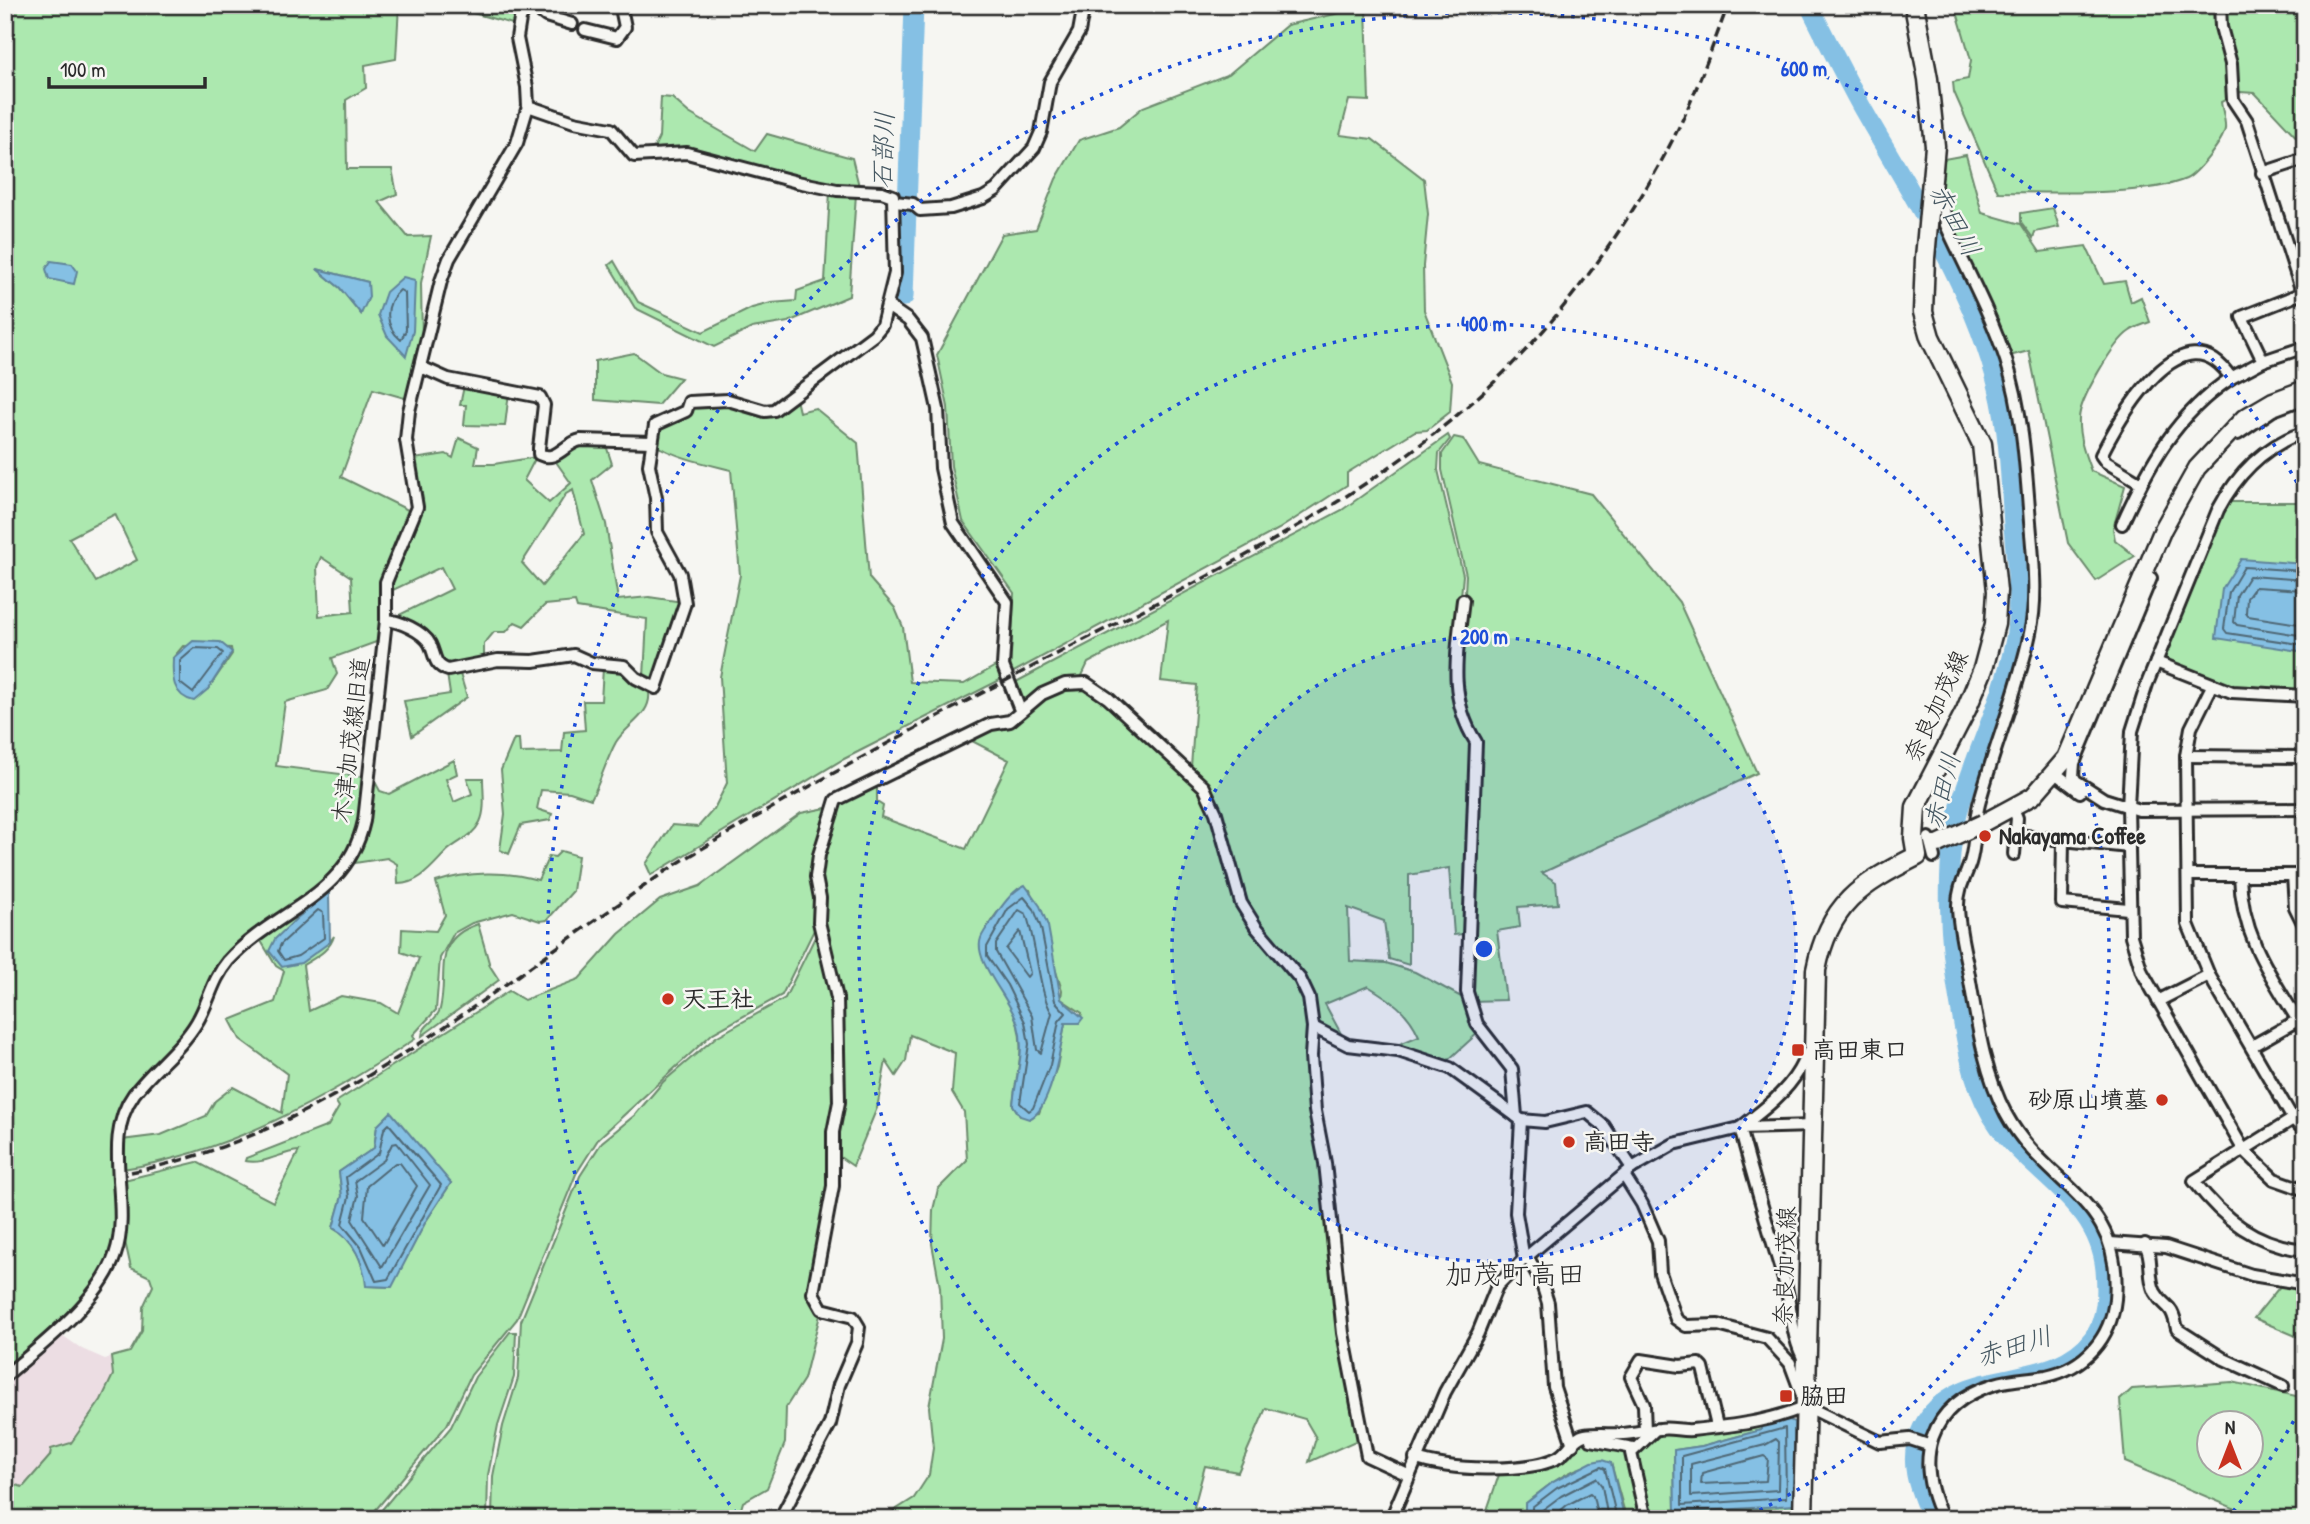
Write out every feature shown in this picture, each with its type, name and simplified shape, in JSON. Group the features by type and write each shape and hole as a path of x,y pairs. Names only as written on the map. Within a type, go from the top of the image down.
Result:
{"main road":[{"name":"奈良加茂線","path":"1803,1519 1816,970 1829,925 1840,907 1868,882 1930,849 1914,838 1916,807 1966,710 1983,669 1995,624 1997,591 1982,444 1927,329 1923,301 1935,146 1928,79 1914,5"}],"street":[{"path":"530,5 546,16 572,24"},
{"name":"木津加茂線旧道","path":"5,1376 42,1344 97,1287 115,1256 120,1230 120,1128 133,1096 193,1028 211,986 227,963 242,948 332,882 356,851 364,821 389,570 411,526 417,507 406,440 409,411 436,299 449,259 517,143 528,106 517,38 520,19 530,5"},
{"path":"585,30 617,38 625,27 625,9 608,5"},
{"path":"897,203 913,204 920,209 951,208 983,198 996,190 1034,148 1041,132 1050,82 1079,32 1084,5"},
{"path":"2220,5 2221,27 2231,64 2233,100 2247,121 2303,292 2242,317 2263,361"},
{"path":"386,620 402,623 429,642 435,660 448,670 498,660 533,661 574,655 593,663 624,666 642,681 656,688 685,603 680,574 657,532 656,498 649,465 656,423 686,411 689,402 729,400 765,411 774,410 796,390 874,335 889,307 895,273 897,203 893,196 882,192 836,190 797,182 687,153 634,156 627,152 621,137 611,130 574,122 528,106"},
{"path":"2262,173 2305,159"},
{"path":"1933,193 1944,208 1945,225 2007,361 2020,422 2035,593 2030,633 1978,807 1970,863 1958,892 1957,909 1984,1049 2007,1115 2036,1155 2092,1207 2110,1243 2115,1298 2108,1327 2098,1345 2063,1371 1995,1384 1968,1395 1938,1423 1928,1445 1931,1494 1943,1519"},
{"path":"889,307 908,320 922,338 938,409 941,468 953,523 1007,602 1003,666 1020,710"},
{"path":"2122,524 2159,450 2181,420 2231,377 2263,361 2305,347"},
{"path":"2141,483 2106,462 2101,455 2123,417 2147,386 2176,357 2185,353 2209,355 2220,361 2231,377"},
{"path":"421,367 456,381 540,397 544,405 538,448 539,454 545,456 555,456 572,442 581,440 652,442"},
{"path":"1930,849 2013,808 2033,796 2055,774 2076,741 2163,529 2188,482 2218,441 2244,418 2273,401 2305,389"},
{"path":"2128,811 2076,781 2072,769 2167,537 2194,486 2220,450 2258,419 2305,398"},
{"path":"2305,432 2260,455 2231,487 2218,510 2156,662 2132,731 2128,811 2128,909 2135,953 2158,1001 2243,1149 2273,1179 2305,1190"},
{"path":"1463,600 1456,691 1460,711 1476,742 1467,992 1476,1024 1512,1069 1519,1118 1516,1213 1526,1257 1541,1281 1548,1303 1554,1387 1575,1441"},
{"path":"2156,662 2212,686 2256,694 2305,696"},
{"path":"779,1519 799,1478 824,1440 839,1385 855,1353 859,1327 853,1317 822,1309 813,1293 833,1186 833,1132 839,1102 837,998 819,922 820,898 816,877 836,800 991,724 1010,721 1020,710 1058,686 1086,683 1108,698 1192,773 1212,802 1241,903 1256,927 1303,985 1309,998 1313,1027 1311,1056 1315,1111 1325,1163 1343,1333 1356,1407 1367,1456 1408,1475"},
{"path":"2212,686 2191,728 2186,756 2188,924 2209,975 2292,1119 2305,1131"},
{"path":"2186,756 2305,757"},
{"path":"2055,774 2094,801 2128,811 2305,815"},
{"path":"2013,808 2017,818 2014,854"},
{"path":"2187,813 2305,809"},
{"path":"2017,835 2129,847"},
{"path":"2063,840 2062,902 2128,909"},
{"path":"2188,875 2299,875 2295,907 2305,927"},
{"path":"2240,876 2242,908 2248,933 2301,1018 2305,1032"},
{"path":"2158,1001 2209,975"},
{"path":"2252,1046 2301,1018"},
{"path":"1313,1027 1348,1045 1398,1051 1450,1068 1519,1118 1545,1122 1587,1112 1604,1126 1629,1172 1658,1241 1660,1273 1676,1319 1686,1326 1718,1325 1767,1338 1790,1363 1806,1406 1880,1442 1913,1441 1928,1445"},
{"path":"1741,1128 1771,1104 1800,1069 1802,1056 1816,1043"},
{"path":"2292,1119 2194,1181 2219,1211 2240,1228 2276,1245 2305,1250"},
{"path":"1391,1519 1445,1392 1478,1333 1497,1286 1526,1257 1629,1172 1674,1144 1741,1128 1813,1126"},
{"path":"1741,1128 1766,1226 1785,1286 1798,1348 1806,1363"},
{"path":"2110,1243 2166,1247 2252,1275 2305,1284"},
{"path":"2145,1244 2151,1255 2151,1278 2156,1293 2173,1308 2176,1329 2224,1359 2283,1386"},
{"path":"1650,1430 1644,1405 1630,1377 1641,1360 1680,1366 1699,1364 1703,1368 1717,1426"},
{"path":"1415,1458 1445,1466 1500,1468 1548,1462 1560,1457 1575,1441 1650,1430 1688,1430 1769,1420 1806,1406"},
{"path":"1646,1519 1630,1457 1633,1448 1650,1430"},
{"path":"1575,1441 1633,1448"}],"shaded area":[{"path":"59,1333 82,1349 105,1359 111,1357 113,1375 101,1400 71,1443 52,1449 50,1456 23,1487 5,1482 5,1381"}],"green space":[{"path":"5,5 399,5 396,59 365,65 366,88 346,100 347,169 392,169 397,194 379,202 408,237 431,236 421,283 422,340 408,399 373,389 341,477 412,512 385,569 379,641 332,658 337,674 327,690 285,702 276,766 365,777 357,838 338,870 228,955 208,982 190,1025 144,1077 121,1109 116,1229 111,1256 93,1287 55,1327 5,1370","holes":["317,269 368,282 361,314 340,288","115,514 137,560 96,582 69,538","321,557 351,577 353,612 319,616 317,567","183,646 231,648 232,654 208,689 173,658"]},
{"path":"444,5 523,5 516,25"},
{"path":"1955,5 2218,5 2228,64 2229,98 2221,102 2225,123 2223,134 2215,149 2196,171 2186,179 2168,185 2120,191 1998,192 1954,92 1953,82 1968,79 1971,60"},
{"path":"2222,5 2305,5 2305,157 2302,143 2255,93 2240,92 2234,95"},
{"path":"1366,7 1369,101 1349,100 1340,135 1372,139 1424,179 1428,214 1423,266 1424,310 1452,382 1450,412 1427,430 1415,431 1347,473 1347,485 1279,529 1010,674 1014,593 963,521 951,466 948,407 937,355 1002,234 1036,229 1056,179 1079,140 1119,127 1143,107 1229,74 1287,25"},
{"path":"661,97 672,98 689,113 755,151 767,134 852,158 860,190 715,159 651,154 659,137"},
{"path":"1966,155 1982,213 2021,224 2040,252 2086,246 2104,284 2125,281 2131,302 2141,297 2150,322 2132,330 2115,346 2091,385 2079,419 2082,446 2091,471 2125,486 2113,529 2115,540 2135,556 2096,581 2068,543 2029,351 2005,357 1939,214 1944,159"},
{"path":"830,191 856,194 849,296 788,322 752,328 714,347 635,308 609,265 614,261 638,302 703,332 752,308 796,301 797,291 825,281"},
{"path":"2053,208 2059,227 2035,232 2033,238 2021,222 2021,213"},
{"path":"634,353 661,373 681,378 658,405 595,400 595,361"},
{"path":"464,386 509,392 505,426 464,425 466,405 460,405"},
{"path":"796,399 799,412 815,408 858,443 869,578 895,608 903,627 910,682 964,684 999,664 1002,679 842,760 651,875 646,864 672,825 698,827 714,809 727,783 720,677 740,575 731,470 681,457 662,449 653,444 655,429 691,404 731,405 762,414"},
{"path":"1448,435 1450,439 1439,453 1438,470 1463,575 1454,670 1473,740 1463,934 1454,935 1449,868 1409,875 1409,965 1389,959 1384,921 1348,908 1350,961 1386,963 1415,972 1465,999 1479,1032 1445,1063 1392,1047 1419,1036 1398,1007 1368,986 1325,1004 1345,1041 1317,1026 1313,997 1245,901 1207,785 1191,767 1197,685 1161,681 1168,620 1088,663 1081,678 1048,686 1023,702 1014,683 1342,510"},
{"path":"1454,437 1463,439 1479,465 1591,494 1679,602 1757,773 1542,873 1556,882 1558,904 1518,907 1520,927 1497,931 1506,1000 1471,1001 1479,741 1459,701 1466,575 1442,470 1442,454"},
{"path":"459,438 478,447 475,464 494,464 536,457 524,480 549,503 571,483 554,459 570,447 605,442 612,464 592,480 606,524 618,600 649,597 683,602 657,674 652,679 644,677 647,619 577,608 575,602 545,605 524,626 515,622 506,632 494,632 484,644 484,658 452,666 439,658 433,639 397,616 452,589 441,567 391,591 395,570 414,533 420,514 421,493 414,459 446,454 453,458","holes":["573,490 584,534 542,586 522,563 566,494"]},
{"path":"2305,502 2305,692 2239,690 2203,678 2163,658 2225,504"},
{"path":"603,668 620,669 649,692 647,707 616,742 591,799 570,792 541,790 537,809 552,814 550,820 521,825 509,854 500,850 505,814 501,770 514,739 519,739 520,753 562,752 564,732 585,730 583,701 601,701"},
{"path":"447,674 460,674 467,697 412,736 404,701 450,694"},
{"path":"1082,688 1130,722 1192,776 1210,802 1239,905 1308,999 1309,1053 1360,1439 1309,1462 1316,1438 1305,1419 1266,1408 1238,1472 1205,1466 1194,1507 1227,1519 881,1519 914,1498 929,1475 933,1448 929,1407 942,1339 940,1287 932,1244 933,1210 938,1189 967,1160 964,1112 952,1092 955,1053 910,1035 906,1061 896,1076 886,1061 877,1108 853,1166 837,1155 839,1035 823,925 820,867 839,802 877,783 877,802 883,806 881,817 966,849 1009,760 968,739 1023,707 1067,690","holes":["1019,888 1030,890 1062,990 1061,999 1082,1013 1079,1023 1065,1023 1057,1067 1039,1113 1020,1116 1013,1105 1020,1056 1018,1026 1010,1003 984,960 981,947 984,932 996,913"]},
{"path":"454,760 457,774 446,779 454,802 472,794 467,778 483,778 483,812 473,832 447,851 426,873 406,883 398,884 397,864 387,858 355,863 365,840 373,778 380,791 389,794"},
{"path":"831,807 817,898 816,926 782,995 713,1033 599,1138 576,1174 517,1319 471,1375 447,1425 373,1513 365,1519 5,1519 5,1482 23,1487 50,1456 51,1449 71,1443 101,1400 113,1375 111,1357 130,1352 142,1331 143,1307 153,1286 150,1277 131,1268 124,1237 124,1180 197,1162 273,1202 299,1151 253,1162 245,1161 246,1158 328,1126 339,1107 336,1102 509,991 524,1000 579,979 619,934 660,900 700,886 801,813","holes":["377,1126 451,1183 426,1221 391,1287 367,1286 357,1253 347,1239 333,1228 342,1196 339,1172 374,1148"]},
{"path":"561,851 578,856 573,891 547,920 540,921 513,912 472,923 454,933 440,958 436,1010 413,1035 415,1039 347,1082 276,1120 201,1150 123,1169 122,1140 161,1135 206,1116 215,1101 233,1087 282,1113 287,1074 240,1039 230,1020 275,1002 284,971 276,966 261,941 330,889 276,939 330,942 334,936 325,950 303,965 309,1011 341,996 381,1003 398,1013 419,958 401,952 402,929 436,931 445,915 436,882 487,874 538,880 549,856 555,857"},
{"path":"478,924 490,966 499,980 422,1036 440,1009 447,948 463,931"},
{"path":"818,931 834,998 836,1091 831,1166 810,1288 821,1311 804,1379 786,1407 785,1443 767,1488 743,1502 738,1519 492,1519 493,1476 503,1426 518,1378 521,1321 580,1176 602,1142 635,1115 663,1082 716,1037 785,998"},
{"path":"2281,1285 2305,1289 2305,1340 2254,1318"},
{"path":"510,1332 516,1332 514,1377 498,1425 488,1475 487,1519 374,1519 451,1427 475,1377"},
{"path":"2232,1382 2305,1398 2305,1519 2248,1519 2236,1509 2125,1462 2120,1400 2132,1389"},
{"path":"1761,1425 1761,1430 1702,1446 1674,1450 1675,1513 1794,1505 1793,1519 1648,1519 1635,1449 1656,1433"},
{"path":"1591,1441 1629,1449 1643,1519 1620,1519 1624,1510 1611,1463 1599,1463 1576,1469 1554,1481 1525,1504 1525,1519 1484,1519 1500,1472 1546,1465 1580,1442"}],"water":[{"path":"51,261 72,264 77,271 74,284 49,279 46,269"},
{"path":"317,269 368,282 369,297 361,314 340,288"},
{"path":"403,277 415,280 413,331 406,356 387,336 378,315 386,292"},
{"path":"2241,559 2305,564 2305,652 2216,638 2222,589"},
{"path":"193,641 220,642 232,652 208,689 194,701 177,690 173,672 173,658"},
{"path":"1025,885 1040,906 1048,926 1061,999 1083,1018 1079,1023 1065,1023 1049,1091 1037,1113 1029,1119 1020,1116 1013,1105 1021,1046 1018,1025 987,969 980,947 982,935 1002,906 1012,894"},
{"path":"329,893 330,942 301,963 282,967 269,951 275,939"},
{"path":"391,1112 451,1183 426,1221 392,1287 366,1286 357,1253 347,1239 333,1228 342,1196 339,1172 374,1148 377,1126"},
{"path":"1790,1420 1794,1422 1794,1505 1675,1513 1674,1450 1702,1446 1761,1430 1761,1425"},
{"path":"1602,1460 1611,1463 1624,1516 1525,1519 1525,1504 1553,1482 1592,1462"}],"waterway":[{"name":"石部川","path":"904,297 914,5"},
{"name":"赤田川","path":"1809,5 1861,106 1957,278 1987,350 1998,388 2008,457 2017,582 2017,625 2004,683 1965,791 1954,834 1949,904 1955,974 1971,1064 1990,1112 2014,1145 2078,1208 2091,1226 2100,1247 2105,1270 2106,1296 2101,1322 2093,1338 2075,1355 2053,1367 1957,1393 1937,1407 1922,1428 1917,1440 1914,1463 1918,1485 1932,1519"}],"railway":[{"path":"131,1172 197,1155 261,1131 323,1101 383,1067 441,1029 684,860 886,744 1236,561 1386,470 1433,435 1509,368 1596,264 1623,226 1668,148 1693,97 1728,5"}],"place":[{"name":"Nakayama Coffee","path":"1985,836"},
{"name":"天王社","path":"668,999"},
{"name":"高田東口","path":"1798,1050"},
{"name":"砂原山墳墓","path":"2162,1100"},
{"name":"高田寺","path":"1569,1142"},
{"name":"脇田","path":"1786,1396"}],"district":[{"name":"加茂町高田","path":"1515,1274"}]}
